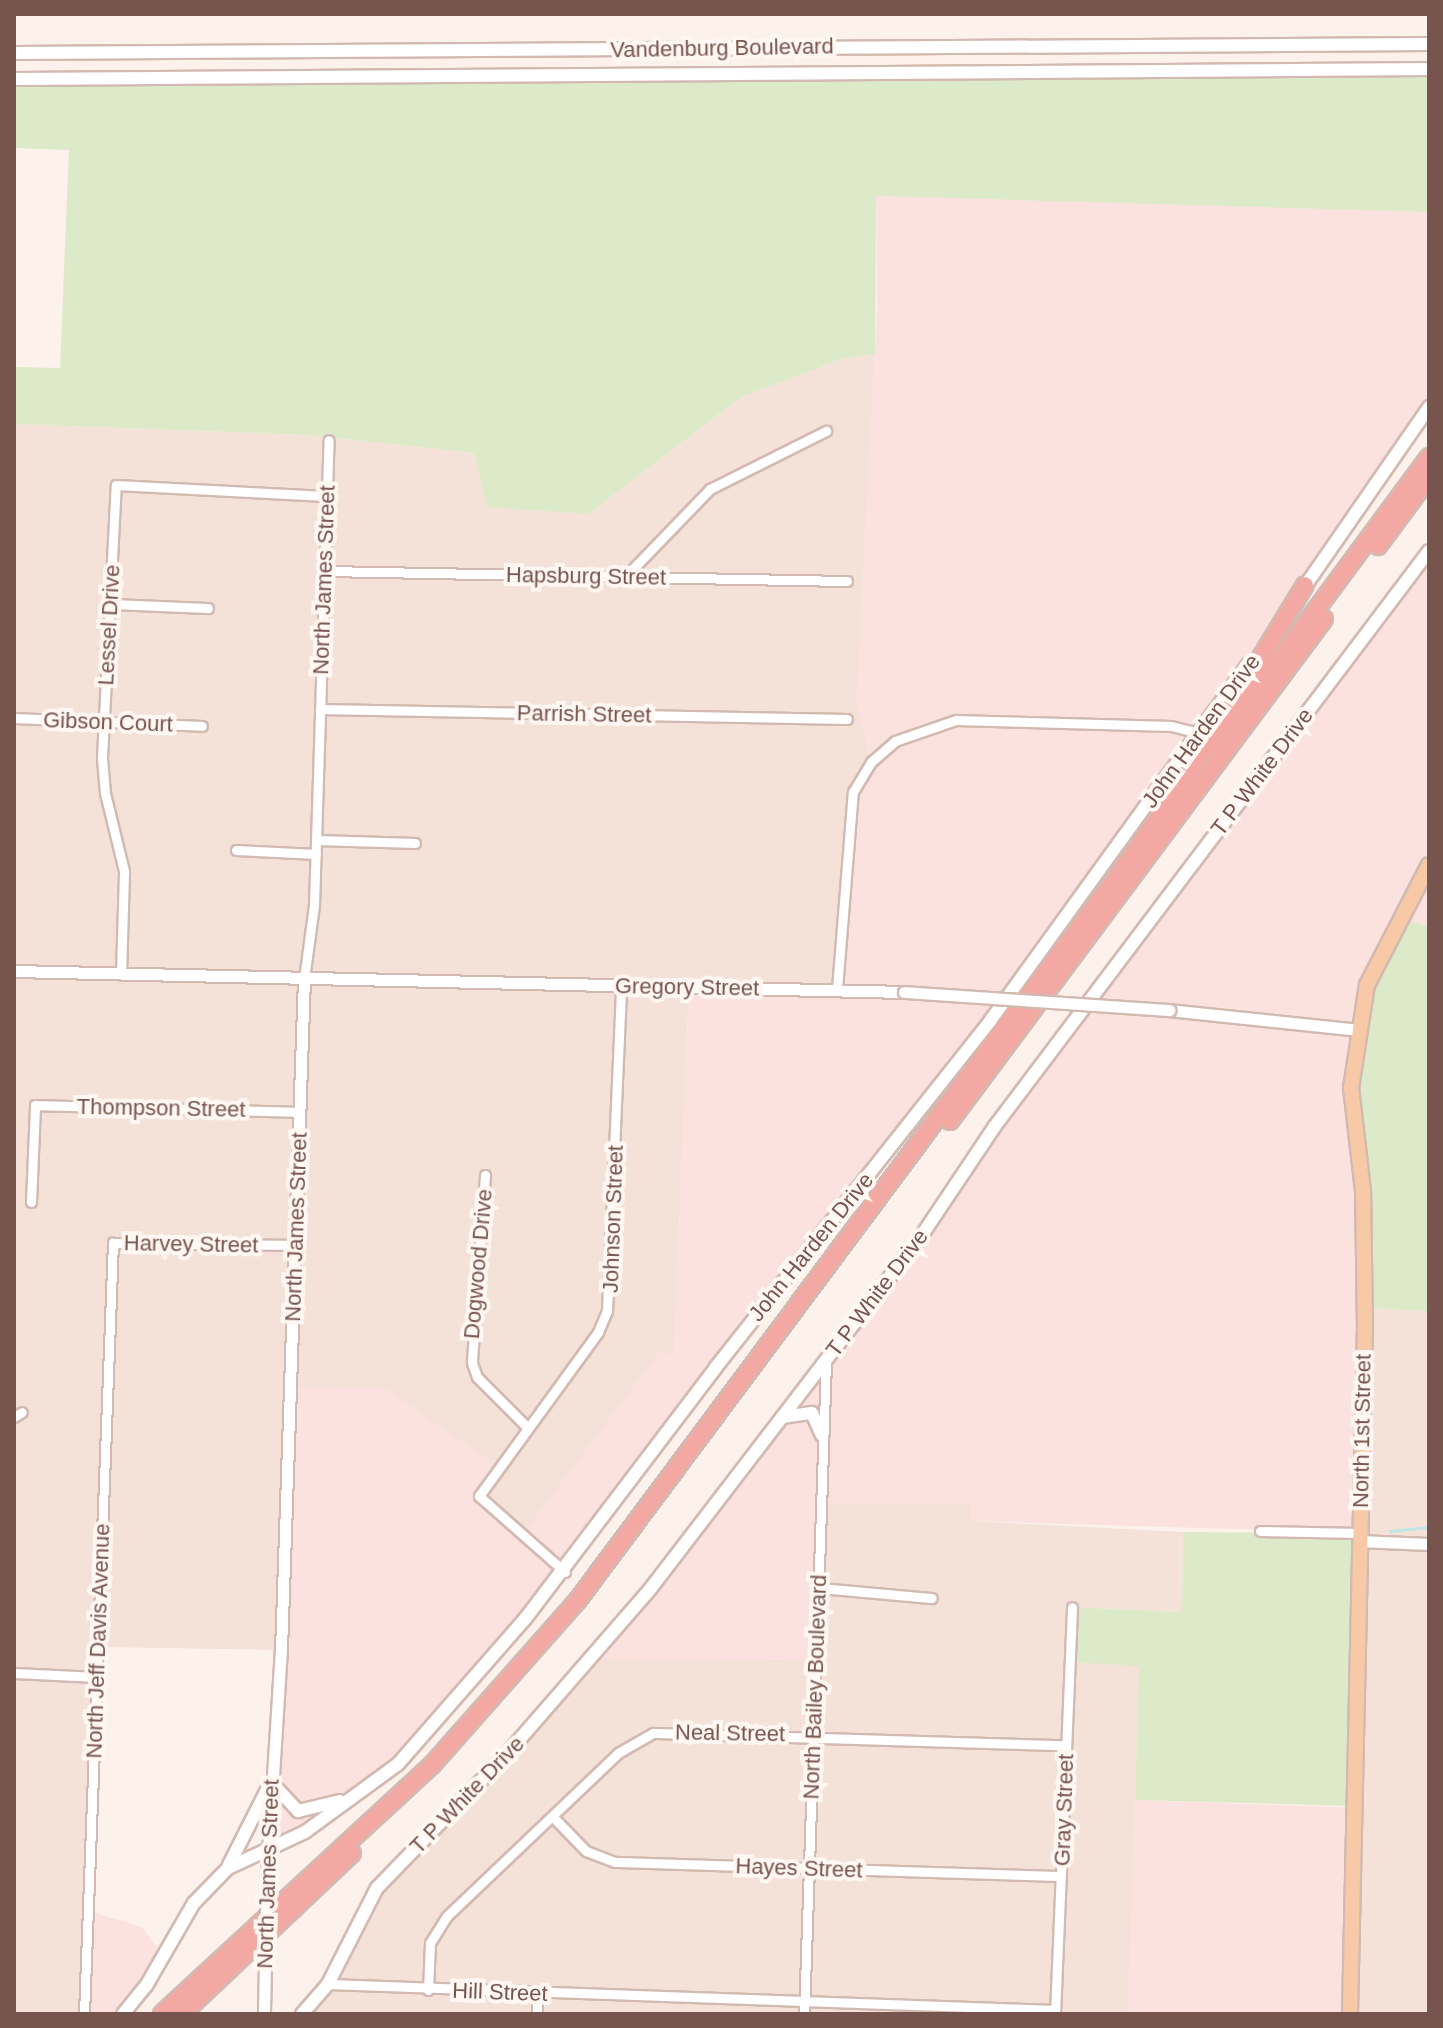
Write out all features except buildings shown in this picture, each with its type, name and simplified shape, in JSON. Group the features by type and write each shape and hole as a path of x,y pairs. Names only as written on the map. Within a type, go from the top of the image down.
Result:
{"highway":[{"path":"1201,755 1253,695 1429,457"},
{"path":"182,2014 465,1743 572,1625 1429,477"},
{"path":"162,2014 432,1765 531,1657 708,1432 1117,877 1201,755 1305,585"}],"main road":[{"path":"1410,43 1410,69"},
{"name":"Vandenburg Boulevard","path":"14,53 1429,44"},
{"path":"1162,45 1162,70"},
{"path":"807,73 808,47"},
{"name":"Vandenburg Boulevard","path":"14,79 1429,69"},
{"name":"John Harden Drive","path":"123,2014 146,1986 194,1903 228,1868 248,1855 267,1852 351,1797 416,1746 565,1572 716,1367 990,1021 1200,733 1429,407"},
{"name":"T P White Drive","path":"302,2014 328,1984 377,1888 584,1668 782,1417 920,1238 995,1126 1429,551"},
{"name":"North 1st Street","path":"1350,2014 1360,1537 1363,1191 1351,1109 1359,1030 1373,969 1429,865"},
{"path":"782,1417 812,1413 822,1435"},
{"path":"228,1868 271,1782 298,1811 351,1797"}],"street":[{"path":"626,576 710,489 826,431"},
{"name":"North James Street","path":"264,2013 267,1852 281,1650 304,979 317,840 329,440"},
{"name":"Lessel Drive","path":"121,974 124,871 105,793 104,722 116,485 326,496"},
{"name":"Hapsburg Street","path":"325,571 847,581"},
{"path":"111,604 208,608"},
{"name":"Parrish Street","path":"320,709 847,719"},
{"name":"Gibson Court","path":"14,718 202,726"},
{"path":"837,989 853,792 880,752 920,729 956,720 1171,726 1200,733"},
{"path":"317,840 415,843"},
{"path":"236,850 316,854"},
{"name":"Gregory Street","path":"14,971 837,989 1169,1010 1359,1030"},
{"name":"Johnson Street","path":"565,1572 479,1496 598,1332 610,1298 621,986"},
{"name":"Thompson Street","path":"31,1202 35,1105 300,1112"},
{"name":"Dogwood Drive","path":"485,1175 472,1363 477,1377 527,1427"},
{"name":"Harvey Street","path":"112,1269 113,1243 296,1245"},
{"name":"North Jeff Davis Avenue","path":"84,2014 112,1269"},
{"name":"North Bailey Boulevard","path":"804,2014 826,1360"},
{"path":"1260,1531 1429,1544"},
{"path":"819,1588 932,1598"},
{"name":"Gray Street","path":"1055,2012 1072,1607"},
{"path":"14,1673 97,1677"},
{"name":"Neal Street","path":"428,1990 429,1948 437,1927 618,1753 653,1733 814,1735 1066,1745"},
{"name":"Hayes Street","path":"553,1817 586,1851 615,1862 1061,1876"},
{"name":"Hill Street","path":"328,1984 1055,2012"},
{"path":"537,1993 537,2014"}],"shaded area":[{"path":"876,195 1429,212 1429,407 1108,859 475,1675 391,1760 267,1852 290,1386 386,1389 499,1467 481,1491 521,1536 659,1352 674,1354 689,987 837,989 853,792 871,762 857,702 877,308"},
{"path":"875,354 857,702 871,762 837,989 689,987 674,1354 521,1536 281,1650 98,1647 87,1962 79,2014 14,2014 14,424 307,435 474,453 589,514 741,397 845,358"},
{"path":"1429,551 1429,927 1400,918 1359,1160 1360,1533 971,1521 970,1503 821,1504 817,1660 593,1658 815,1377 995,1126"},
{"path":"1365,1308 1429,1311 1429,2014 1350,2014"},
{"path":"971,1503 971,1521 1183,1532 1182,1612 1072,1607 1139,1665 1130,2014 302,2014 328,1984 377,1888 593,1658 817,1660 821,1504"},
{"path":"1135,1800 1352,1808 1345,2014 1128,2014"},
{"path":"89,1911 142,1927 160,1952 120,2014 85,2014"}],"green space":[{"path":"1429,69 1429,212 876,196 875,354 845,358 741,397 589,514 487,507 474,453 307,435 14,424 14,367 60,368 69,150 14,148 14,79"},
{"path":"1400,918 1429,927 1429,1311 1365,1308 1353,1129 1362,1001"},
{"path":"1183,1532 1360,1533 1352,1806 1135,1800 1139,1666 1069,1662 1072,1607 1182,1612"}],"waterway":[{"path":"1390,1531 1429,1527"}]}
